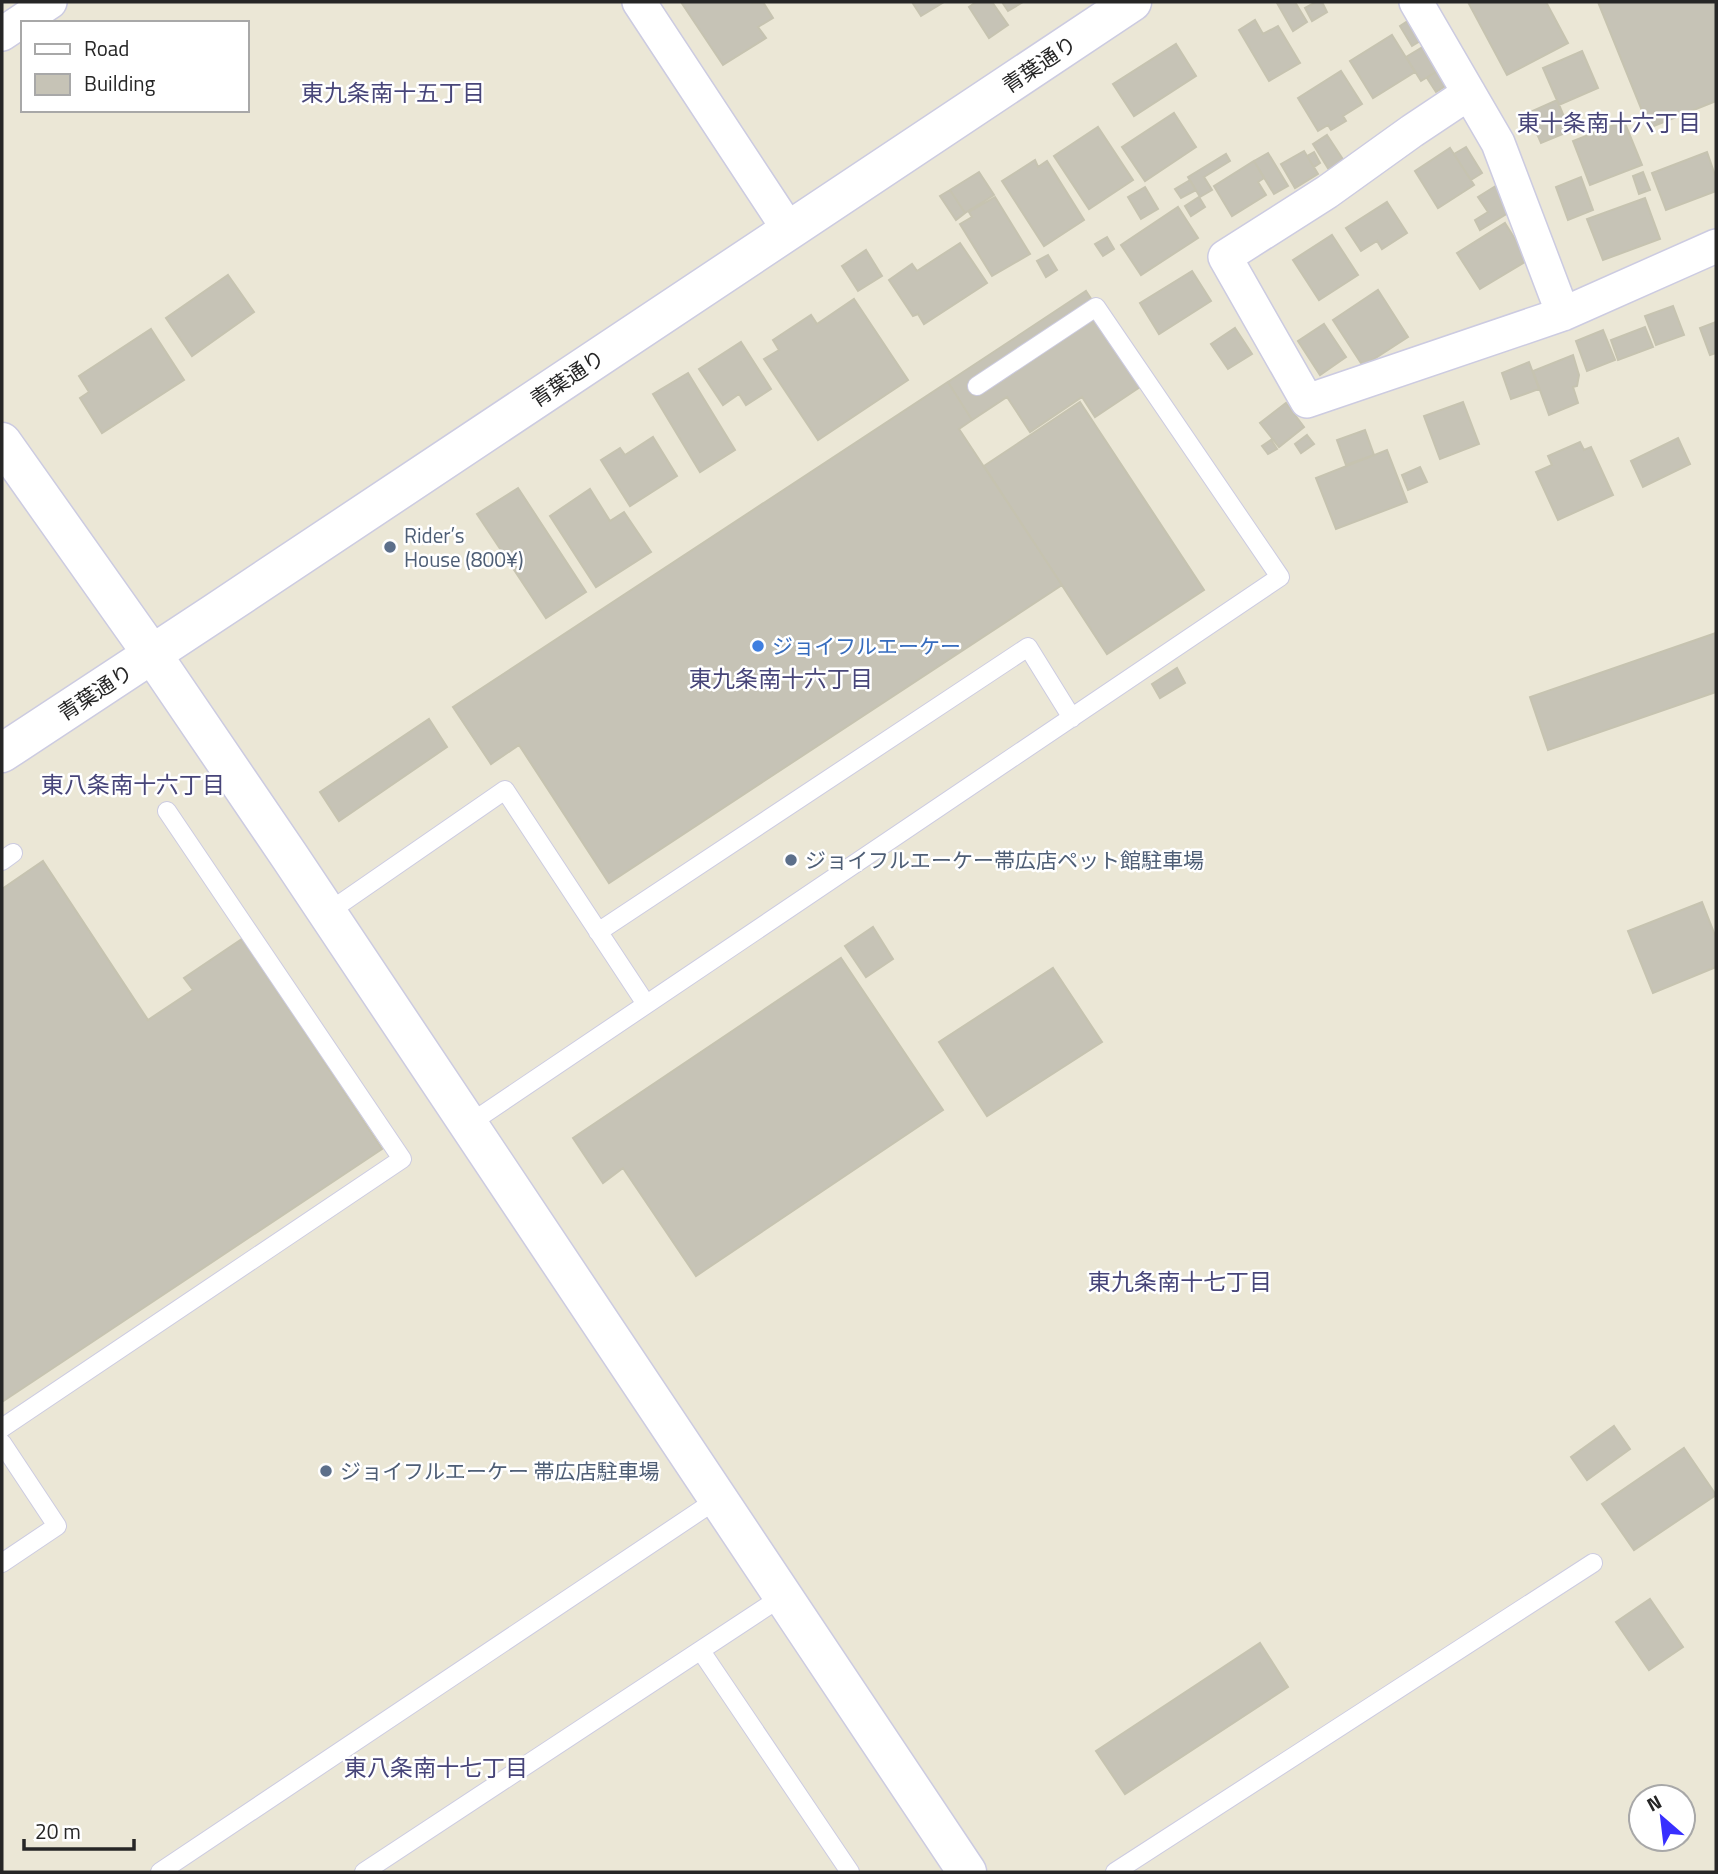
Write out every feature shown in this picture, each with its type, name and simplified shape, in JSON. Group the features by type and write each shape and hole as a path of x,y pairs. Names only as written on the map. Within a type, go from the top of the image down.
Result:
{"street":[{"path":"22,21 50,2"},
{"path":"639,2 789,230"},
{"name":"青葉通り","path":"2,753 1132,2"},
{"path":"1416,2 1498,143 1563,314"},
{"path":"2,34 21,21"},
{"path":"1469,93 1327,192 1225,257 1307,401 1563,314 1716,246"},
{"path":"2,442 152,654 327,913 967,1872"}],"lane":[{"path":"469,1124 1280,578 1097,307 977,386"},
{"path":"598,932 1028,647 1072,718"},
{"path":"327,913 505,790 646,1004"},
{"path":"2,1428 402,1159 167,811"},
{"path":"2,1443 57,1526 2,1563"},
{"path":"160,1872 719,1498"},
{"path":"1115,1872 1593,1563"},
{"path":"364,1872 783,1596"},
{"path":"701,1651 850,1872"}],"building":[{"path":"681,2 763,2 773,18 758,27 766,38 723,65"},
{"path":"912,2 944,2 921,16"},
{"path":"976,2 992,2 1008,25 989,38 969,7"},
{"path":"1002,2 1023,2 1008,11"},
{"path":"1278,2 1295,2 1307,22 1293,31"},
{"path":"1322,2 1327,12 1312,21 1305,8"},
{"path":"1468,2 1546,2 1568,43 1507,75"},
{"path":"1598,2 1716,2 1716,101 1649,128"},
{"path":"1420,13 1432,34 1412,46 1400,26"},
{"path":"1255,20 1263,34 1278,26 1300,63 1269,81 1239,30"},
{"path":"1392,35 1415,72 1373,98 1350,61"},
{"path":"1434,40 1449,64 1421,81 1406,57"},
{"path":"1176,44 1196,76 1134,116 1113,84"},
{"path":"1582,51 1598,88 1559,105 1543,68"},
{"path":"1440,69 1449,84 1436,92 1427,78"},
{"path":"1341,71 1362,104 1343,116 1346,121 1331,130 1328,125 1318,131 1298,98"},
{"path":"1557,100 1570,131 1541,143 1528,113"},
{"path":"1174,113 1196,147 1145,181 1122,147"},
{"path":"1624,121 1642,165 1590,185 1573,141"},
{"path":"1098,127 1133,180 1089,209 1054,156"},
{"path":"1327,135 1344,161 1329,170 1313,144"},
{"path":"1466,147 1482,173 1471,180 1454,154"},
{"path":"1450,148 1474,185 1438,208 1415,171"},
{"path":"1304,151 1318,174 1295,188 1281,164"},
{"path":"1314,152 1320,163 1314,167 1307,156"},
{"path":"1707,152 1716,178 1716,191 1666,210 1652,173"},
{"path":"1268,153 1288,186 1274,194 1254,161"},
{"path":"1226,154 1230,161 1204,177 1212,190 1200,197 1188,177"},
{"path":"1035,160 1038,167 1047,161 1084,220 1044,246 1002,181"},
{"path":"1254,161 1264,178 1258,182 1266,195 1232,216 1214,186"},
{"path":"979,172 994,195 965,213 950,190"},
{"path":"1643,172 1650,190 1639,194 1633,176"},
{"path":"1581,177 1593,210 1568,220 1556,187"},
{"path":"1190,180 1196,190 1181,198 1175,189"},
{"path":"1502,182 1518,207 1480,230 1475,220 1488,212 1478,197"},
{"path":"1145,187 1158,209 1141,219 1128,197"},
{"path":"950,190 965,213 956,220 940,196"},
{"path":"995,197 1030,254 992,276 960,224 972,217 969,212"},
{"path":"1199,197 1205,207 1191,216 1185,206"},
{"path":"1645,198 1660,239 1603,260 1587,219"},
{"path":"1387,202 1407,233 1382,249 1377,241 1361,251 1346,228"},
{"path":"1178,207 1198,238 1141,275 1121,245"},
{"path":"1505,223 1528,260 1480,289 1457,253"},
{"path":"1332,235 1358,275 1319,300 1293,260"},
{"path":"1107,237 1114,249 1103,256 1095,244"},
{"path":"960,243 987,283 924,324 918,314 913,316 889,280 912,264 917,271"},
{"path":"866,250 882,276 858,291 842,266"},
{"path":"1048,255 1057,270 1046,277 1037,261"},
{"path":"1192,271 1211,301 1159,334 1140,303"},
{"path":"228,275 254,312 192,356 166,318"},
{"path":"1378,290 1408,337 1363,366 1333,320"},
{"path":"1086,291 1146,383 1095,417 1082,397 1030,432 1007,397 972,420 948,382"},
{"path":"854,299 908,380 818,440 764,359 779,350 773,340 811,315 817,324"},
{"path":"1673,306 1684,335 1656,345 1645,316"},
{"path":"1716,322 1716,353 1710,355 1700,328"},
{"path":"1324,324 1346,357 1320,375 1298,341"},
{"path":"1645,327 1653,347 1618,360 1611,340"},
{"path":"1235,328 1252,354 1228,369 1211,344"},
{"path":"151,329 184,380 102,433 80,398 89,392 79,376"},
{"path":"1603,330 1615,360 1587,371 1576,341"},
{"path":"741,342 771,389 746,405 739,394 723,405 699,369"},
{"path":"1573,355 1579,375 1577,386 1573,387 1578,403 1549,415 1533,371"},
{"path":"1529,362 1539,389 1511,399 1502,373"},
{"path":"688,373 735,450 700,472 653,394"},
{"name":"ジョイフルエーケー","path":"948,382 972,420 959,429 1062,585 609,883 519,745 491,764 453,707"},
{"path":"1080,402 1204,590 1107,654 984,466"},
{"path":"1463,402 1479,444 1440,459 1424,416"},
{"path":"1286,403 1304,427 1279,447 1260,423"},
{"path":"1365,430 1374,455 1346,465 1337,440"},
{"path":"1307,435 1314,444 1301,453 1295,444"},
{"path":"653,437 677,476 630,506 601,460 620,448 625,455"},
{"path":"1678,438 1690,464 1643,487 1631,461"},
{"path":"1271,440 1277,449 1268,454 1262,446"},
{"path":"1580,442 1584,450 1591,447 1613,495 1558,520 1536,472 1552,465 1548,456"},
{"path":"1387,450 1407,502 1336,529 1316,478"},
{"path":"1420,467 1427,482 1408,490 1402,475"},
{"path":"518,488 586,592 546,618 477,514"},
{"path":"590,489 610,521 624,512 651,552 596,587 550,516"},
{"path":"1716,633 1716,692 1548,750 1530,697"},
{"path":"1177,668 1185,683 1160,698 1152,684"},
{"path":"429,719 447,747 339,821 320,792"},
{"path":"43,861 148,1020 193,990 184,978 242,939 382,1149 2,1402 2,889"},
{"path":"1702,902 1716,938 1716,967 1653,993 1628,931"},
{"path":"873,927 893,959 866,977 845,946"},
{"path":"841,958 943,1110 696,1276 623,1168 603,1183 573,1138"},
{"path":"1053,968 1102,1042 987,1116 939,1042"},
{"path":"1614,1426 1630,1449 1587,1480 1571,1457"},
{"path":"1684,1448 1716,1495 1634,1550 1602,1504"},
{"path":"1650,1599 1683,1647 1649,1670 1616,1622"},
{"path":"1260,1643 1288,1687 1125,1794 1096,1751"}],"place":[{"name":"Rider’s House (800¥)","path":"390,547"},
{"name":"ジョイフルエーケー","path":"758,646"},
{"name":"ジョイフルエーケー帯広店ペット館駐車場","path":"791,860"},
{"name":"ジョイフルエーケー 帯広店駐車場","path":"326,1471"}],"district":[{"name":"東九条南十五丁目","path":"393,92"},
{"name":"東十条南十六丁目","path":"1609,122"},
{"name":"東九条南十六丁目","path":"781,678"},
{"name":"東八条南十六丁目","path":"133,784"},
{"name":"東九条南十七丁目","path":"1180,1281"},
{"name":"東八条南十七丁目","path":"436,1767"}]}
